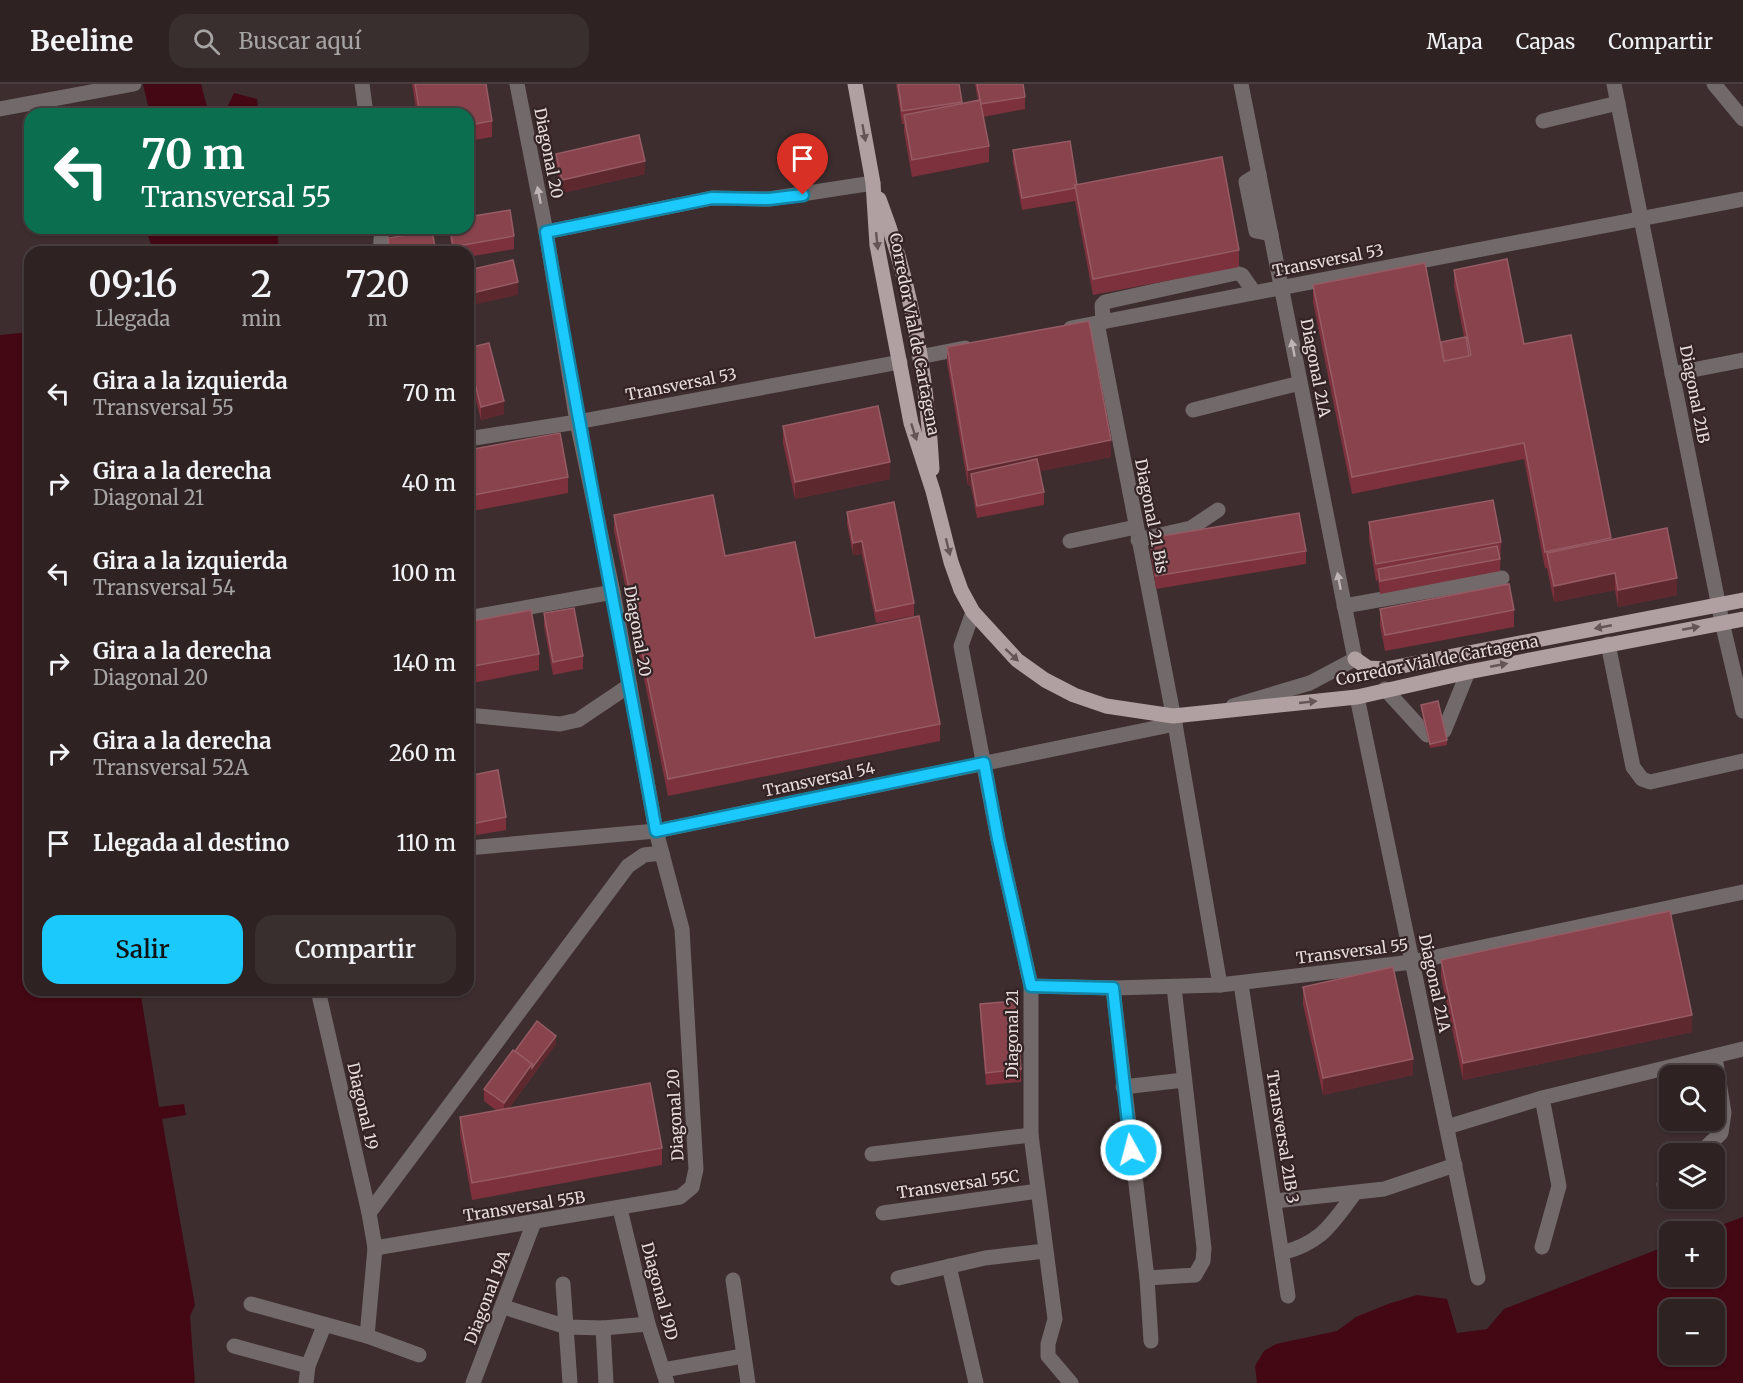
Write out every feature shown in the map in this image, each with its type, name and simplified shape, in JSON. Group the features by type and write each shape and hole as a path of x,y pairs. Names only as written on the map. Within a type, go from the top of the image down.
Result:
{"main road":[{"name":"Corredor Vial de Cartagena","path":"855,84 873,183 877,245 911,423 933,491 951,562 961,590 973,612 1017,660 1045,680 1074,695 1106,705 1174,720 1208,713 1357,697 1468,672 1743,619"},
{"name":"Corredor Vial de Cartagena","path":"873,183 897,245 920,357 929,423 933,491"},
{"name":"Corredor Vial de Cartagena","path":"1355,659 1368,668 1386,669 1743,600"}],"street":[{"path":"0,109 134,84"},
{"path":"362,84 365,108"},
{"name":"Diagonal 20","path":"517,84 546,232 577,422 613,592 656,831 682,930 696,1169 692,1187"},
{"name":"Diagonal 21A","path":"1241,84 1355,659"},
{"name":"Diagonal 21B","path":"1614,84 1718,605 1743,711"},
{"path":"1714,84 1743,119"},
{"path":"1544,121 1618,103"},
{"path":"546,232 712,198 769,199 873,183"},
{"name":"Transversal 53","path":"1052,331 1743,199"},
{"path":"1100,322 1102,305 1105,302 1236,273 1242,275 1254,292"},
{"name":"Diagonal 21 Bis","path":"1100,322 1137,534 1174,720"},
{"path":"920,357 984,344"},
{"path":"1672,374 1743,360"},
{"name":"Transversal 53","path":"474,438 577,422 900,362"},
{"path":"1193,410 1300,384"},
{"path":"1070,541 1191,528 1218,510"},
{"path":"1344,606 1502,578"},
{"path":"474,617 613,592"},
{"name":"Diagonal 21","path":"973,612 961,646 998,839 1031,986 1031,1135 1055,1319 1048,1344 1048,1356 1071,1383"},
{"path":"1608,644 1634,767 1642,779 1650,783 1743,761"},
{"path":"1208,713 1310,683 1355,659"},
{"path":"1444,731 1468,672"},
{"path":"474,716 560,723 578,720 630,685"},
{"path":"1385,689 1426,735"},
{"name":"Diagonal 21A","path":"1357,697 1478,1278"},
{"path":"1174,720 1220,985"},
{"name":"Transversal 54","path":"474,847 656,831 984,763 1174,720"},
{"path":"369,1213 628,866 644,855 662,853"},
{"name":"Transversal 55","path":"1031,986 1113,988 1241,984 1412,962 1743,892"},
{"name":"Transversal 21B 3","path":"1241,984 1288,1296"},
{"path":"1147,1278 1195,1275 1199,1271 1204,1248 1174,987"},
{"path":"1113,988 1147,1278 1150,1341"},
{"name":"Diagonal 19","path":"319,996 375,1248"},
{"path":"1447,1127 1542,1098 1743,1049"},
{"path":"1711,1143 1721,1133 1724,1113 1715,1057"},
{"path":"1123,1086 1184,1080"},
{"path":"1542,1098 1559,1186 1542,1247"},
{"path":"872,1154 1031,1135"},
{"path":"1275,1201 1384,1189 1455,1165"},
{"name":"Transversal 55B","path":"375,1248 620,1209 680,1197 692,1187"},
{"name":"Transversal 55C","path":"883,1213 1038,1191"},
{"path":"1282,1253 1299,1248 1322,1236 1355,1193"},
{"name":"Diagonal 19D","path":"620,1209 648,1324 665,1376"},
{"name":"Diagonal 19A","path":"473,1383 504,1307 534,1222"},
{"path":"367,1336 375,1248"},
{"path":"898,1278 985,1258 1045,1251"},
{"path":"950,1266 976,1383"},
{"path":"733,1280 748,1383"},
{"path":"562,1284 570,1383"},
{"path":"251,1304 367,1336 419,1355"},
{"path":"504,1307 567,1327 603,1328 648,1324"},
{"path":"306,1383 308,1366 324,1326"},
{"path":"603,1328 606,1383"},
{"path":"234,1346 308,1366"},
{"path":"665,1376 743,1356"}],"shaded area":[{"path":"143,84 201,84 207,108 149,108"},
{"path":"234,93 257,99 258,108 227,108"},
{"path":"147,234 278,234 278,246 152,246"},
{"path":"24,333 24,996 141,996 159,1107 184,1104 186,1115 162,1119 195,1305 190,1316 195,1383 0,1383 0,335"},
{"path":"1743,1217 1743,1383 1257,1383 1255,1366 1264,1351 1276,1344 1337,1331 1356,1317 1417,1295 1447,1299 1457,1333 1487,1329 1504,1309 1659,1249 1659,1287 1725,1287 1725,1224"}],"building":[{"path":"415,84 486,84 492,121 474,124 474,108 419,108"},
{"path":"898,84 959,84 962,102 902,111"},
{"path":"977,84 1023,84 1025,97 981,104"},
{"path":"980,100 989,146 912,160 904,115"},
{"path":"639,135 645,161 562,180 556,154"},
{"path":"1070,141 1077,185 1075,188 1022,198 1013,150"},
{"path":"1222,157 1239,250 1093,279 1075,185"},
{"path":"510,210 514,236 453,246 451,234 474,234 474,216"},
{"path":"433,234 435,246 389,246 388,238"},
{"path":"1507,259 1524,344 1571,335 1611,538 1545,552 1524,443 1352,477 1313,285 1425,263 1444,361 1471,355 1454,270"},
{"path":"513,260 518,282 474,293 474,269"},
{"path":"1089,321 1111,440 968,470 947,347"},
{"path":"1466,337 1469,356 1444,361 1441,342"},
{"path":"489,343 504,401 481,407 474,380 474,347"},
{"path":"878,406 890,462 795,482 783,426"},
{"path":"560,433 568,477 474,495 474,449"},
{"path":"1037,459 1044,492 977,506 971,474"},
{"path":"713,495 725,556 795,542 815,638 919,616 940,724 668,779 614,515"},
{"path":"1493,500 1501,542 1376,564 1369,522"},
{"path":"894,502 914,603 876,611 862,541 853,543 847,512"},
{"path":"1299,513 1306,551 1156,576 1150,538"},
{"path":"1667,528 1677,578 1618,590 1615,573 1554,586 1547,553"},
{"path":"1497,546 1500,559 1380,581 1378,569"},
{"path":"1509,584 1514,610 1385,635 1380,609"},
{"path":"574,608 583,656 553,662 544,613"},
{"path":"531,610 539,654 474,666 474,621"},
{"path":"1438,701 1447,740 1430,744 1421,705"},
{"path":"498,770 506,817 474,823 474,775"},
{"path":"1670,911 1692,1015 1463,1063 1441,960"},
{"path":"1393,967 1413,1059 1323,1078 1303,987"},
{"path":"1015,1001 1021,1069 986,1073 980,1004"},
{"path":"537,1021 556,1036 532,1068 532,1064 515,1051"},
{"path":"513,1050 532,1064 504,1103 484,1089"},
{"path":"650,1083 662,1148 472,1183 460,1117"}],"route":[{"path":"803,195 769,199 732,196 712,198 546,232 577,422 613,592 656,831 984,763 998,839 1031,986 1113,988 1131,1150"}]}
